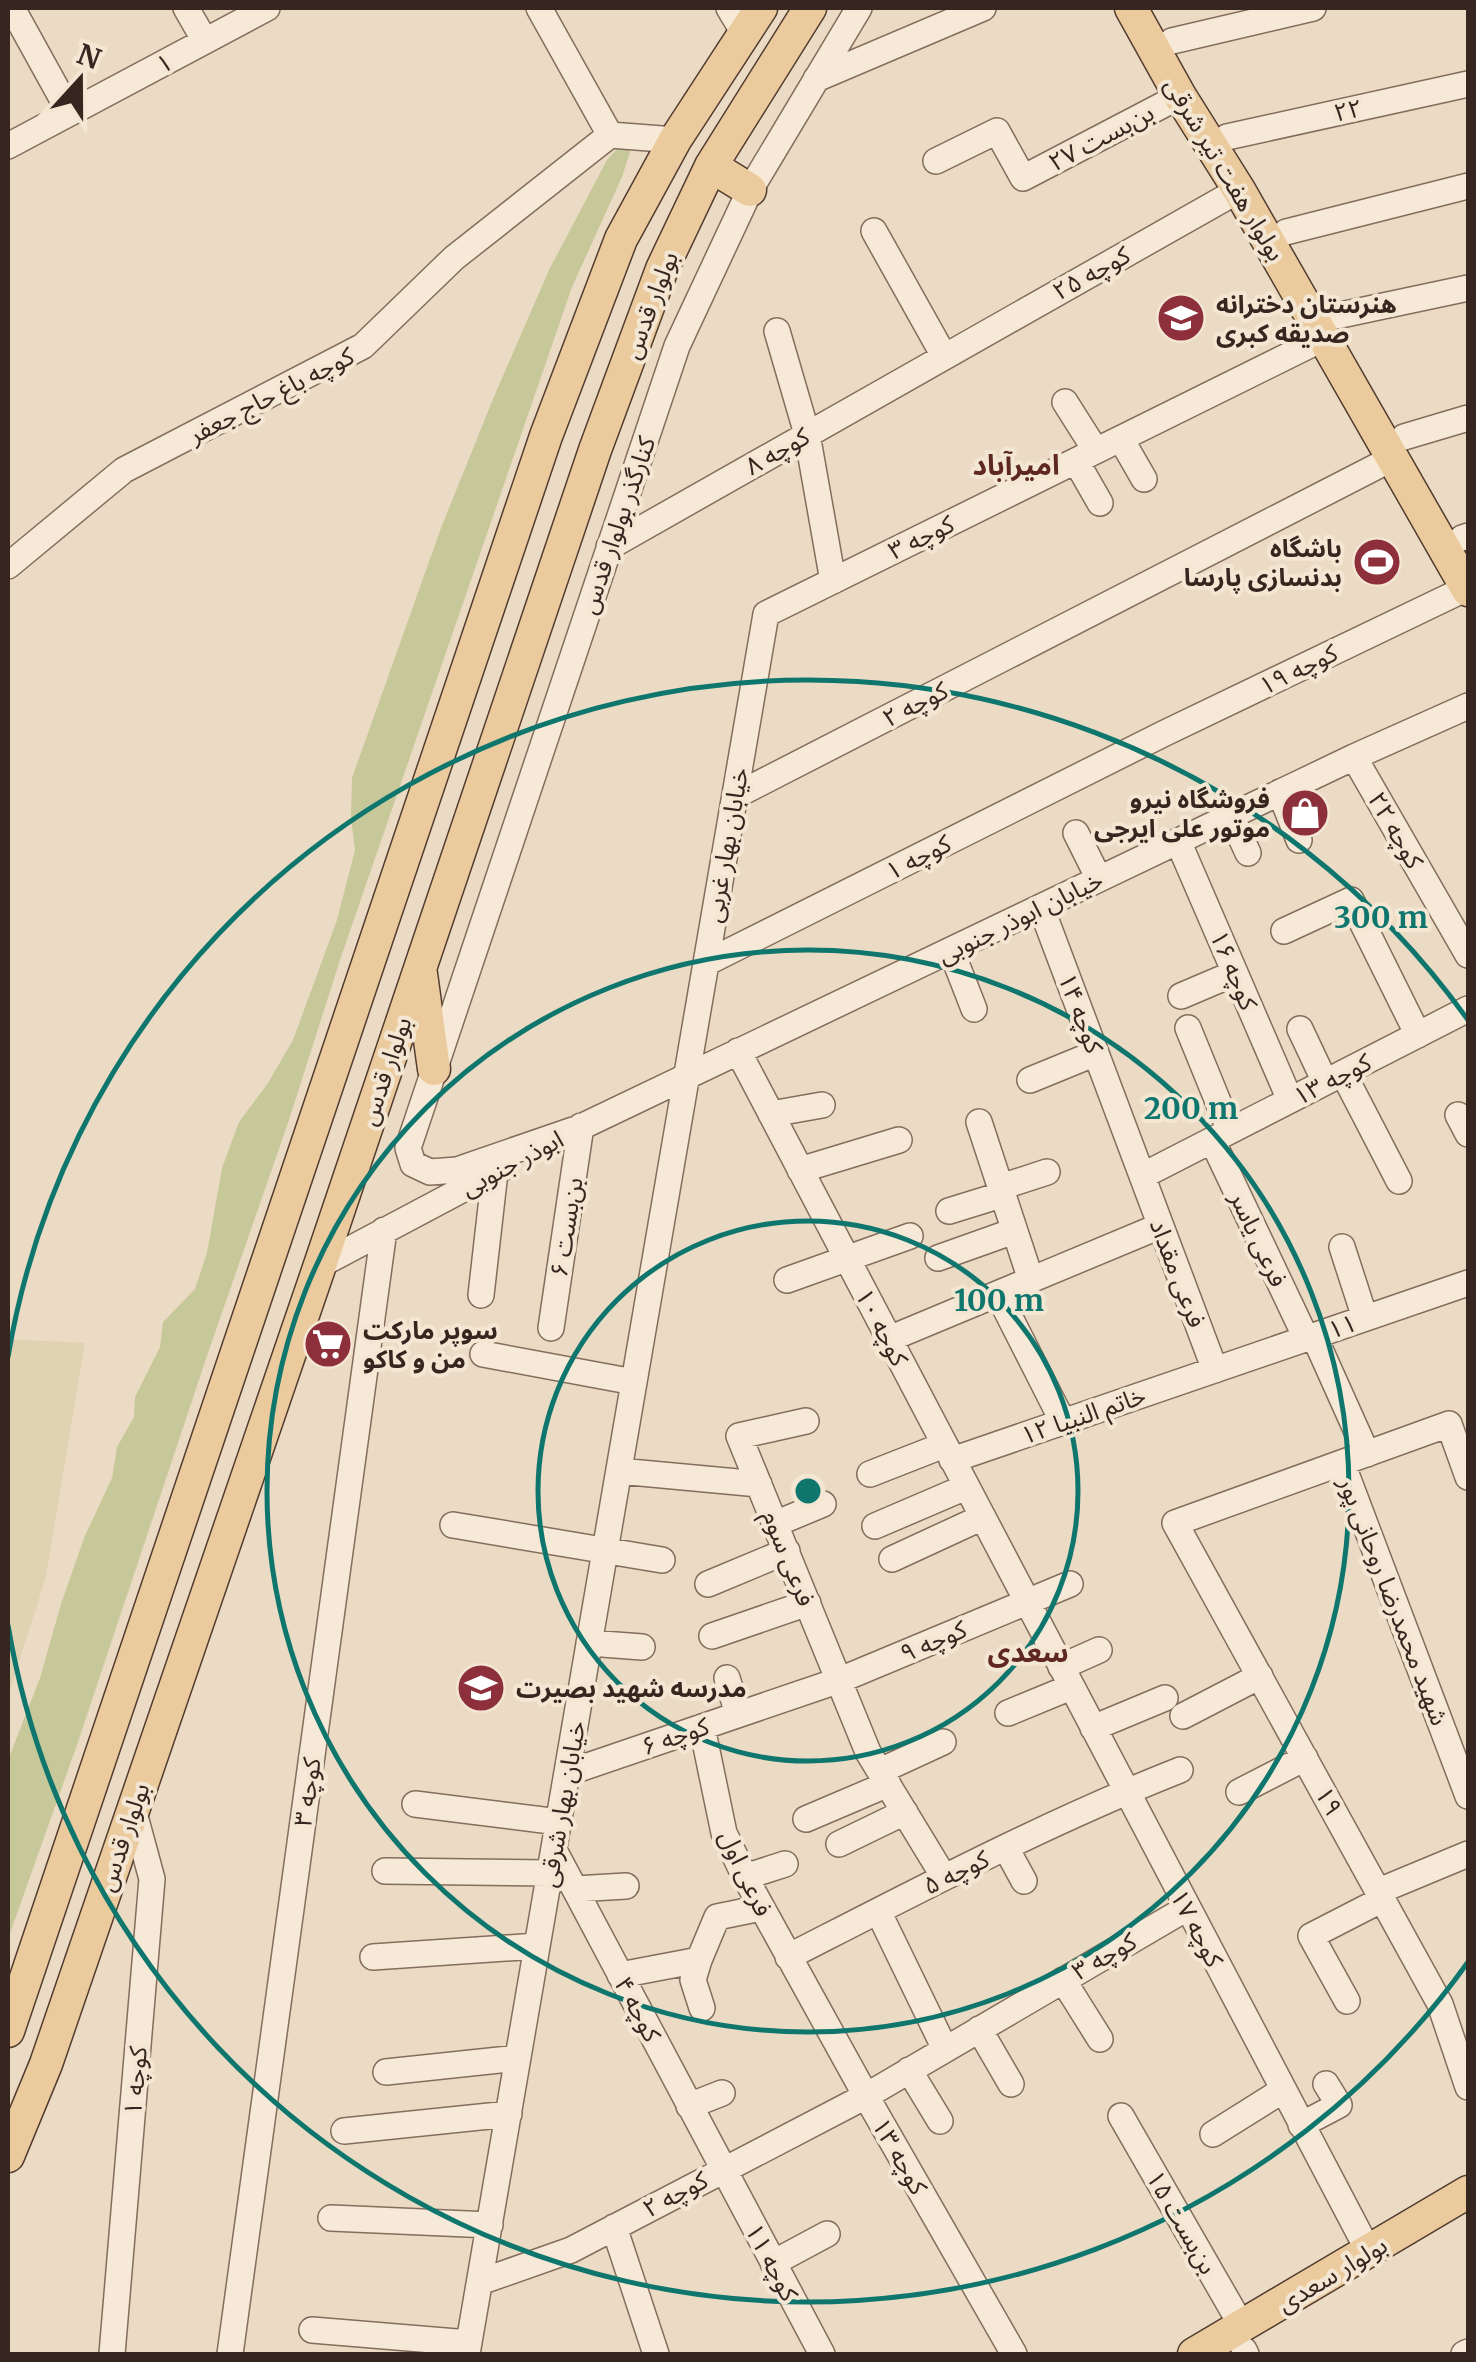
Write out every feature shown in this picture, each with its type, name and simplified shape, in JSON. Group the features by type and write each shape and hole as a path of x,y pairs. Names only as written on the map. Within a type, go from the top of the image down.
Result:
{"main road":[{"name":"بولوار قدس","path":"8,2156 46,2064 595,450 662,269 711,166 810,8"},
{"name":"بولوار هفت تیر شرقی","path":"1131,8 1239,190 1304,282 1399,447 1468,589"},
{"name":"بولوار هفت تیر شرقی","path":"1152,8 1286,232 1304,282"},
{"name":"بولوار قدس","path":"8,2031 546,436 621,239 745,16"},
{"path":"711,166 750,190"},
{"name":"بولوار هفت تیر شرقی","path":"1399,447 1466,541"},
{"path":"420,969 434,1069"},
{"name":"بولوار سعدی","path":"1242,2347 1368,2252 1468,2192"},
{"name":"بولوار سعدی","path":"1194,2354 1242,2347 1468,2216"}],"street":[{"path":"12,8 70,113"},
{"path":"186,8 204,41"},
{"name":"۱","path":"8,146 268,8"},
{"path":"539,8 610,135 676,140"},
{"name":"کنارگذر بولوار قدس","path":"434,1069 676,346 750,190 859,8"},
{"path":"816,80 983,8"},
{"path":"1172,42 1313,8"},
{"name":"۲۲","path":"1226,136 1468,84"},
{"name":"بن‌بست ۲۷","path":"936,161 997,131 1023,178 1180,96"},
{"name":"کوچه باغ حاج جعفر","path":"8,566 124,470 363,346 454,258 610,135"},
{"path":"1286,232 1468,186"},
{"name":"کوچه ۲۵","path":"944,356 1239,190"},
{"path":"874,232 944,356"},
{"name":"کوچه ۳","path":"766,614 1121,439 1330,327 1468,288"},
{"path":"778,331 808,434 833,581"},
{"name":"کوچه ۸","path":"609,547 944,356"},
{"path":"1065,402 1100,503"},
{"name":"کوچه ۲","path":"735,796 1096,612 1399,447 1468,418"},
{"path":"1121,439 1144,479"},
{"name":"کوچه ۱۹","path":"1130,750 1468,589"},
{"name":"خیابان بهار غربی","path":"686,1076 766,614"},
{"name":"خیابان ابوذر جنوبی","path":"577,1128 1468,706"},
{"name":"کوچه ۱","path":"706,963 1130,750"},
{"name":"کوچه ۲۲","path":"1354,757 1468,955"},
{"path":"1280,792 1299,840"},
{"path":"1232,816 1248,853"},
{"path":"1076,833 1099,879"},
{"name":"کوچه ۱۶","path":"1178,841 1290,1100"},
{"path":"1284,931 1351,900 1418,1035"},
{"name":"کوچه ۱۴","path":"1040,907 1142,1176"},
{"path":"951,950 974,1009"},
{"path":"1182,996 1235,972"},
{"name":"کوچه ۱۳","path":"1142,1176 1468,1009"},
{"name":"فرعی یاسر","path":"1188,1028 1221,1135 1310,1337 1367,1454"},
{"path":"1300,1029 1399,1181"},
{"name":"کوچه ۱۰","path":"738,1051 1026,1602"},
{"path":"1030,1080 1096,1054"},
{"name":"ابوذر جنوبی","path":"434,1069 408,1148 413,1164 430,1172 457,1170 577,1128"},
{"name":"خیابان بهار شرقی","path":"468,2348 686,1076"},
{"path":"771,1114 822,1105"},
{"path":"980,1122 1031,1280"},
{"name":"ابوذر جنوبی","path":"320,1265 577,1128"},
{"name":"بن‌بست ۶","path":"550,1328 577,1128"},
{"path":"800,1170 899,1140"},
{"path":"481,1295 495,1172"},
{"path":"949,1211 1048,1172"},
{"name":"فرعی مقداد","path":"1142,1176 1215,1370"},
{"path":"889,1339 1160,1226"},
{"name":"کوچه ۳","path":"230,2354 384,1230"},
{"path":"938,1258 1014,1231"},
{"path":"788,1280 910,1236"},
{"path":"1342,1247 1365,1318"},
{"name":"۱۱","path":"1215,1370 1468,1283"},
{"path":"998,1294 1062,1422"},
{"path":"483,1354 634,1382"},
{"name":"خاتم النبیا ۱۲","path":"948,1452 1062,1422 1215,1370"},
{"name":"فرعی سوم","path":"806,1421 739,1436 868,1752 884,1777"},
{"path":"1342,1463 1449,1424 1468,1477"},
{"path":"870,1474 948,1452"},
{"name":"۱۹","path":"1342,1463 1175,1522 1440,2004 1464,2060 1468,2087"},
{"name":"شهید محمدرضا روحانی پور","path":"1342,1463 1468,1796"},
{"path":"619,1471 759,1484"},
{"path":"875,1526 966,1487"},
{"path":"776,1524 823,1504"},
{"path":"892,1559 982,1517"},
{"path":"453,1525 662,1560"},
{"path":"708,1584 786,1550"},
{"name":"کوچه ۹","path":"840,1680 1070,1584"},
{"name":"کوچه ۱۷","path":"1026,1602 1368,2252"},
{"path":"712,1636 808,1603"},
{"path":"589,1643 642,1648"},
{"path":"1008,1713 1066,1677 1099,1650"},
{"path":"1093,1728 1174,1707 1260,1676"},
{"path":"727,1678 738,1714"},
{"name":"کوچه ۶","path":"567,1774 840,1680"},
{"name":"فرعی اول","path":"702,1727 724,1833 788,1956"},
{"path":"806,1819 943,1742"},
{"path":"1239,1792 1305,1758"},
{"name":"کوچه ۵","path":"788,1956 944,1877 1180,1770"},
{"path":"884,1777 944,1877"},
{"path":"416,1804 559,1822"},
{"name":"کوچه ۱","path":"112,2354 152,1879 133,1809"},
{"path":"839,1844 905,1812"},
{"path":"1006,1848 1024,1881"},
{"path":"1347,2002 1311,1936 1381,1895 1468,1854"},
{"path":"386,1871 552,1862"},
{"name":"کوچه ۴","path":"552,1862 575,1890 722,2169"},
{"path":"744,1877 785,1864"},
{"path":"575,1890 626,1886"},
{"path":"702,2008 692,1980 717,1918 761,1908"},
{"name":"کوچه ۳","path":"866,2096 1186,1908"},
{"path":"878,1911 945,2049"},
{"path":"1092,1932 1107,1954"},
{"path":"373,1956 537,1946"},
{"name":"کوچه ۱۳","path":"788,1956 1014,2354"},
{"path":"620,1975 699,1960"},
{"path":"1062,1980 1100,2039"},
{"path":"979,2029 1011,2084"},
{"path":"386,2072 518,2058"},
{"path":"909,2070 940,2121"},
{"path":"1301,2125 1338,2105 1326,2084"},
{"path":"1213,2134 1283,2090"},
{"path":"689,2106 722,2093"},
{"name":"کوچه ۲","path":"480,2282 571,2250 866,2096"},
{"path":"344,2131 509,2114"},
{"name":"بن‌بست ۱۵","path":"1120,2116 1242,2347"},
{"name":"کوچه ۱۱","path":"722,2169 821,2354"},
{"path":"331,2218 490,2225"},
{"path":"614,2227 656,2354"},
{"path":"773,2263 827,2234"},
{"path":"312,2330 468,2348"}],"shaded area":[{"path":"8,1339 85,1343 46,1577 8,1696"}],"green space":[{"path":"624,141 630,152 622,177 572,287 8,1939 8,1760 40,1678 61,1604 84,1538 112,1478 117,1447 134,1417 135,1397 160,1347 163,1322 195,1289 207,1253 222,1168 239,1122 293,1040 337,920 355,850 352,778 441,528 549,270 607,160"}],"place":[{"name":"هنرستان دخترانه صدیقه کبری","path":"1181,318"},
{"name":"باشگاه بدنسازی پارسا","path":"1377,562"},
{"name":"فروشگاه نیرو موتور علی ایرجی","path":"1305,813"},
{"name":"سوپر مارکت من و کاکو","path":"328,1344"},
{"name":"مدرسه شهید بصیرت","path":"481,1688"}],"district":[{"name":"امیرآباد","path":"1016,465"},
{"name":"سعدی","path":"1028,1652"}]}
